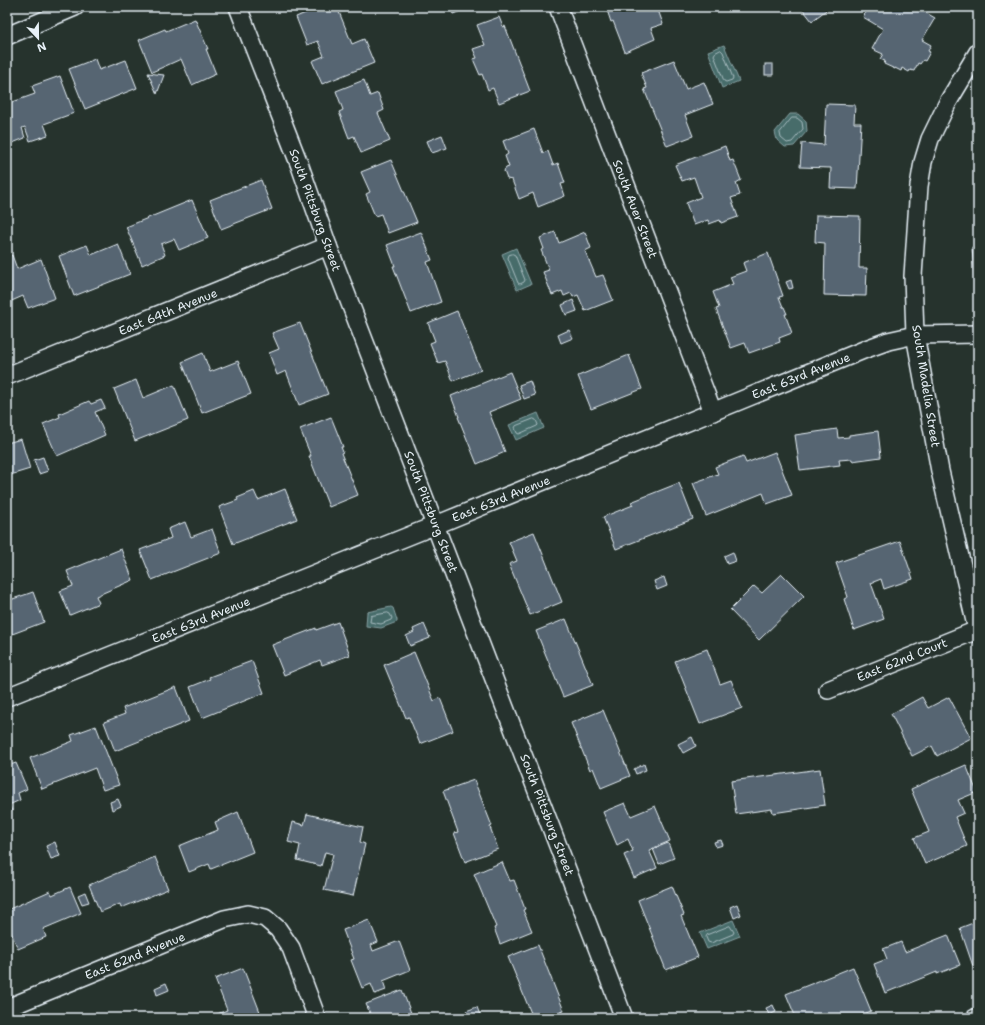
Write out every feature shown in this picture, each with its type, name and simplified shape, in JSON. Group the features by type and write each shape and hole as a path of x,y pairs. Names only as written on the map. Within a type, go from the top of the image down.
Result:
{"street":[{"path":"7,36 75,7"},
{"name":"South Pittsburg Street","path":"238,7 300,166 328,246 624,1018"},
{"name":"South Auer Street","path":"558,7 713,412"},
{"name":"South Madelia Street","path":"977,632 940,471 915,335 913,276 919,186 923,162 930,139 948,102 978,52"},
{"name":"East 64th Avenue","path":"7,376 328,246"},
{"name":"East 63rd Avenue","path":"7,697 436,525 866,349 888,341 915,335 951,333 978,334"},
{"name":"East 62nd Court","path":"828,690 977,632"},
{"name":"East 62nd Avenue","path":"7,1008 224,920 248,914 265,918 278,929 291,948 317,1018"}],"water":[{"path":"724,45 739,81 722,88 708,51"},
{"path":"790,114 798,114 806,121 807,131 794,146 785,147 777,140 775,132"},
{"path":"516,248 531,284 517,290 502,254"},
{"path":"538,413 544,428 516,440 509,425"},
{"path":"391,607 393,608 397,622 381,628 366,626 367,612"},
{"path":"733,920 740,936 707,949 700,933"}],"building":[{"path":"320,7 337,7 352,44 364,39 374,63 322,84 312,61 324,56 318,41 307,45 296,17"},
{"path":"450,7 471,7 453,14"},
{"path":"606,7 657,7 663,24 651,28 655,39 625,52 613,21 611,22"},
{"path":"801,7 830,7 812,21"},
{"path":"869,7 902,7 908,10 910,7 916,7 935,18 922,40 931,45 928,51 930,52 925,61 923,60 920,64 918,63 914,71 910,70 909,72 902,68 901,71 884,64 885,61 880,59 883,54 872,49 883,29 863,17"},
{"path":"499,17 503,27 505,26 530,91 499,103 493,88 488,90 482,74 480,75 473,59 477,58 473,49 485,45 477,25"},
{"path":"195,19 208,49 206,49 216,74 192,85 181,59 152,72 139,40"},
{"path":"95,59 99,70 126,60 137,88 85,109 69,69"},
{"path":"674,60 686,89 704,82 713,104 685,115 693,136 667,146 644,89 647,88 641,73"},
{"path":"765,64 773,64 773,75 765,75"},
{"path":"148,73 164,75 157,94"},
{"path":"60,76 74,113 44,124 48,135 30,141 25,127 22,128 25,138 10,144 7,136 7,104 35,94 32,86"},
{"path":"364,80 370,96 378,93 384,110 378,113 390,141 361,153 354,136 349,138 339,112 343,110 336,91"},
{"path":"826,104 855,105 854,123 861,123 857,189 830,188 831,168 800,167 802,143 824,145"},
{"path":"534,129 543,153 548,151 553,165 558,163 565,183 561,184 565,196 538,207 533,193 519,199 512,180 507,179 504,171 509,167 505,156 508,154 503,141"},
{"path":"442,135 447,148 432,153 427,141"},
{"path":"725,146 730,161 733,160 741,180 736,183 740,195 731,198 738,217 721,223 720,220 709,224 708,220 694,225 686,203 701,197 694,177 682,181 675,165"},
{"path":"391,160 417,222 388,233 381,214 375,216 366,194 370,192 361,172"},
{"path":"261,180 272,209 221,229 210,200"},
{"path":"192,200 208,238 179,250 174,239 161,244 165,255 142,265 126,227"},
{"path":"816,215 860,216 859,268 867,268 866,296 824,295 825,243 815,242"},
{"path":"421,232 432,260 427,262 441,302 411,313 393,266 395,266 387,245"},
{"path":"555,232 559,243 585,232 591,248 585,251 596,277 603,275 613,300 585,311 578,295 573,297 571,293 564,296 562,291 552,295 543,272 549,270 541,250 544,249 540,238"},
{"path":"118,244 130,274 74,296 59,256 87,245 91,255"},
{"path":"978,246 978,285 975,286 972,247"},
{"path":"768,253 783,296 779,297 787,314 785,314 792,333 779,338 780,342 749,353 745,343 731,348 716,309 719,308 713,292 733,284 730,277 746,271 743,263"},
{"path":"12,255 17,269 41,259 55,298 28,308 23,296 7,303 7,257"},
{"path":"791,280 793,288 789,289 786,282"},
{"path":"573,300 577,311 566,315 562,305"},
{"path":"457,311 481,370 453,381 445,361 438,363 430,343 435,341 428,323"},
{"path":"300,323 328,394 299,405 286,371 277,375 269,353 279,349 272,333"},
{"path":"569,330 573,338 561,343 558,335"},
{"path":"203,353 210,372 238,361 251,394 202,413 182,362"},
{"path":"629,355 642,389 591,409 578,376"},
{"path":"510,372 521,399 489,412 505,452 477,464 451,396"},
{"path":"136,380 143,398 174,385 188,420 135,441 114,389"},
{"path":"530,381 535,395 524,399 519,385"},
{"path":"101,400 105,408 95,412 105,435 57,456 43,424 60,417 59,414 89,401 91,404"},
{"path":"331,417 343,447 341,447 343,452 341,453 358,495 329,507 300,429"},
{"path":"837,429 838,438 878,431 881,457 852,461 852,459 839,460 840,465 800,470 795,435"},
{"path":"21,439 30,469 7,476 7,443"},
{"path":"775,452 792,495 767,504 763,493 706,516 693,483 718,474 715,467 743,456 746,463"},
{"path":"43,457 48,471 39,474 34,460"},
{"path":"679,483 693,519 616,549 603,517 633,505 631,502"},
{"path":"285,489 297,519 233,544 219,507 238,500 237,498 254,491 258,500"},
{"path":"185,522 191,537 212,529 221,553 152,580 140,550 171,538 168,529"},
{"path":"534,532 562,602 530,615 509,564 517,561 509,542"},
{"path":"900,541 913,579 884,589 881,579 871,583 884,619 854,630 844,599 848,597 836,563"},
{"path":"121,549 133,580 96,596 99,603 70,615 60,591 73,586 67,571"},
{"path":"733,552 736,561 727,564 724,556"},
{"path":"782,574 804,596 759,640 730,610 754,586 762,593"},
{"path":"664,577 667,586 657,590 654,581"},
{"path":"33,592 44,622 7,636 7,601"},
{"path":"566,619 593,685 563,697 536,631"},
{"path":"338,622 350,655 322,665 320,660 284,675 272,645 316,628 316,630"},
{"path":"424,624 430,638 410,646 406,636 414,632 413,629"},
{"path":"707,649 720,684 731,680 742,708 700,724 675,661"},
{"path":"414,652 434,701 440,698 453,731 420,744 409,717 406,718 384,665"},
{"path":"252,661 264,693 202,718 190,687 210,679 209,677"},
{"path":"176,687 189,721 115,751 104,722 125,714 123,708"},
{"path":"922,697 928,708 949,697 971,738 937,756 932,746 912,756 891,714"},
{"path":"603,710 630,776 601,788 593,768 590,770 571,723"},
{"path":"96,726 119,785 103,790 95,768 42,789 30,758 73,741 71,735"},
{"path":"692,737 696,746 683,753 678,744"},
{"path":"16,763 27,789 18,793 20,800 9,805 12,811 7,813 7,766"},
{"path":"644,764 646,770 636,774 634,769"},
{"path":"966,765 977,792 958,800 964,813 955,817 967,846 925,864 914,838 929,832 911,789"},
{"path":"820,769 825,805 773,813 772,809 736,814 731,781"},
{"path":"474,780 492,826 490,827 498,849 465,862 454,833 458,832 443,791"},
{"path":"118,799 121,806 112,810 110,802"},
{"path":"625,803 631,816 655,806 670,841 649,850 657,868 634,878 624,855 633,851 628,839 617,845 603,812"},
{"path":"238,812 253,852 211,869 209,864 189,872 179,846 218,830 215,822"},
{"path":"307,814 363,827 360,842 365,844 353,896 324,890 333,854 325,852 321,866 297,860 300,845 288,842 293,822 304,825"},
{"path":"721,840 723,845 716,847 714,842"},
{"path":"55,842 60,856 51,859 46,846"},
{"path":"668,843 674,858 659,864 653,849"},
{"path":"155,857 168,889 121,908 120,904 100,912 89,885"},
{"path":"502,862 510,881 514,880 525,909 523,910 532,931 500,944 494,928 496,927 474,874"},
{"path":"672,886 684,915 681,916 698,957 666,970 638,900"},
{"path":"70,887 81,913 43,929 46,937 18,949 7,923 7,910 50,891 52,895"},
{"path":"85,892 89,902 82,904 78,895"},
{"path":"737,904 741,915 734,918 730,907"},
{"path":"369,920 378,942 371,945 373,951 399,941 410,970 383,981 386,990 375,994 371,984 362,988 351,960 354,959 343,930"},
{"path":"978,921 978,968 974,969 960,928"},
{"path":"948,935 960,965 937,974 937,972 885,993 874,964 887,959 883,949 901,942 905,952"},
{"path":"538,945 564,1011 546,1018 533,1018 508,957"},
{"path":"853,967 871,1011 854,1018 796,1018 786,994"},
{"path":"243,968 262,1017 217,1018 215,1015 227,1010 215,979"},
{"path":"166,983 169,990 157,995 155,988"},
{"path":"402,990 413,1018 372,1018 366,1004"},
{"path":"773,1005 776,1012 769,1015 766,1008"},
{"path":"477,1007 481,1018 469,1018 466,1011"},
{"path":"97,1014 98,1018 87,1018"}]}
